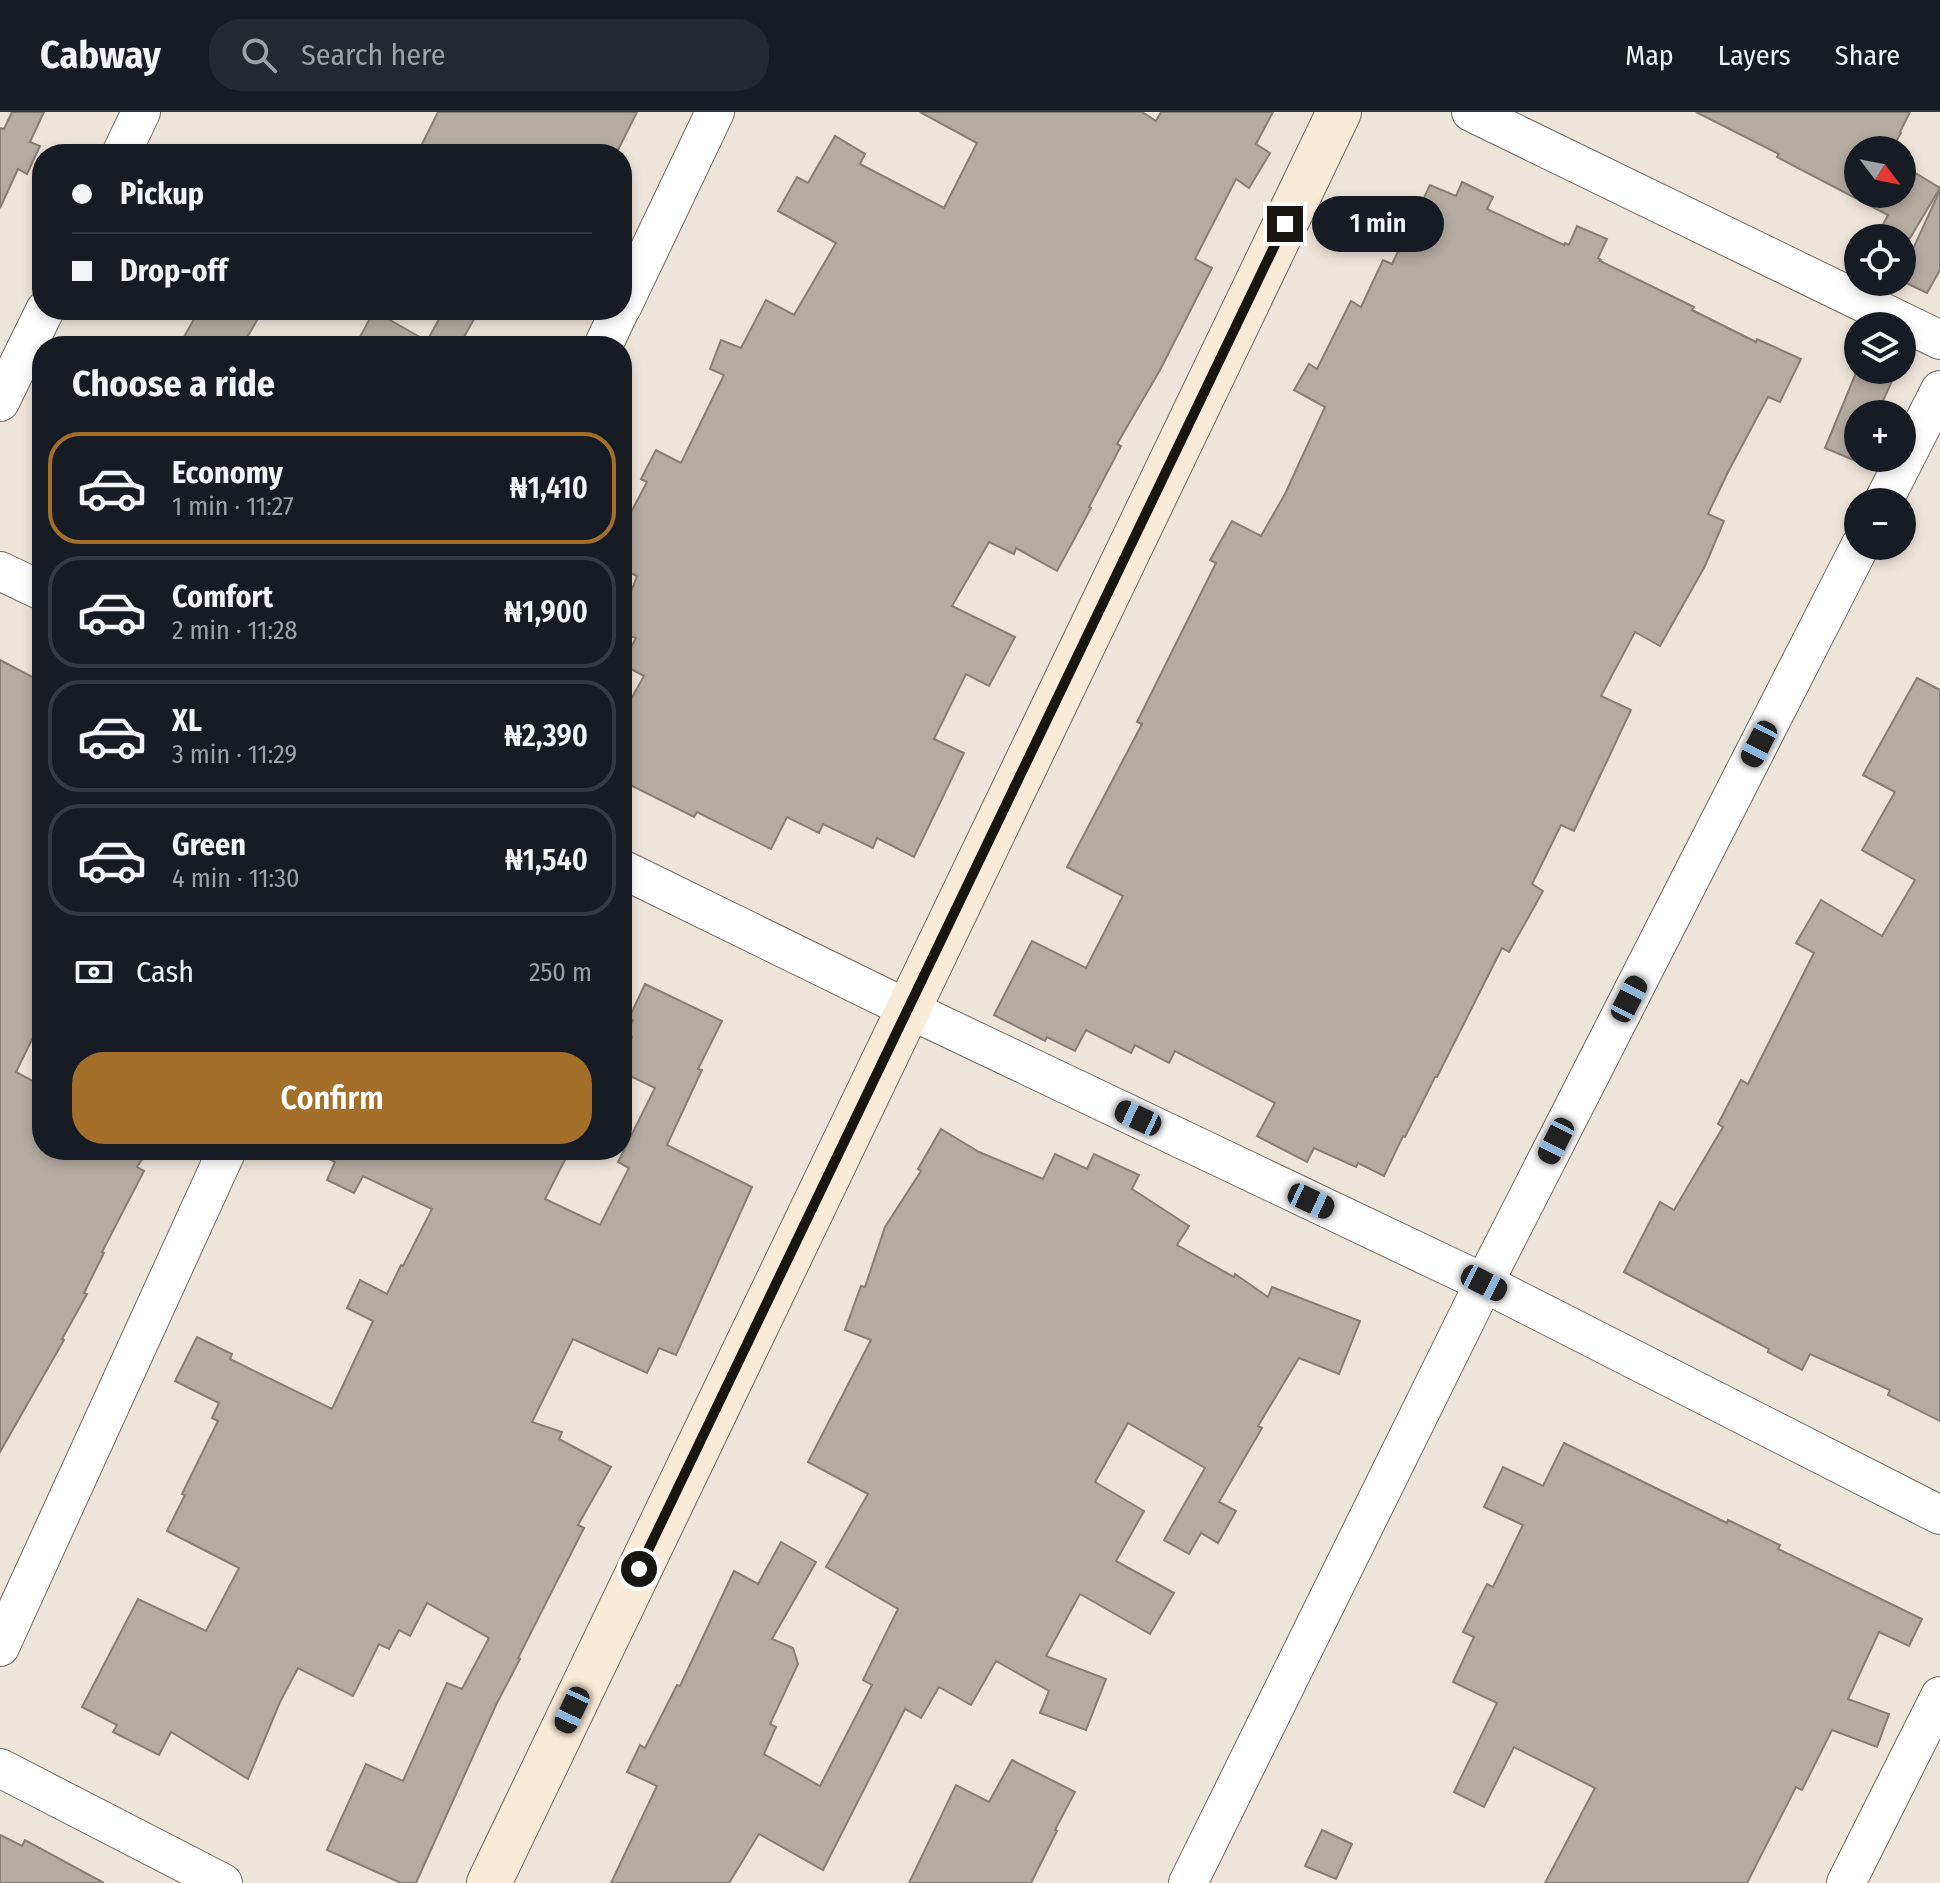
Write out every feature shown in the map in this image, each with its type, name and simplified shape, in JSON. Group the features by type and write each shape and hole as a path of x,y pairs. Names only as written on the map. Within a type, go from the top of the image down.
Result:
{"main road":[{"path":"489,1883 1339,112"}],"street":[{"path":"126,144 141,112"},
{"path":"632,285 715,112"},
{"path":"1471,112 1940,340"},
{"path":"0,402 32,337"},
{"path":"1890,488 1940,390"},
{"path":"1188,1883 1484,1283 1853,560"},
{"path":"0,571 32,586"},
{"path":"632,874 1484,1283 1940,1515"},
{"path":"0,1647 222,1160"},
{"path":"1846,1883 1940,1696"},
{"path":"0,1768 223,1883"}],"building":[{"path":"12,112 44,112 30,142 35,144 32,144 32,163 27,174 18,169 0,208 0,128 4,129"},
{"path":"438,112 637,112 621,144 422,144"},
{"path":"920,112 1142,112 1156,121 1161,112 1273,112 1256,144 1270,153 1249,188 1236,179 1195,259 1212,268 1160,370 1117,444 1121,446 1057,571 1016,548 1014,554 989,542 952,606 1015,637 989,686 966,674 934,739 964,753 914,857 877,838 873,848 823,824 819,833 787,817 771,849 697,812 694,817 632,786 632,697 644,676 632,669 632,645 636,638 632,637 632,589 637,576 632,574 632,510 647,482 641,479 656,450 681,463 724,375 710,369 721,340 741,348 766,300 794,315 836,243 778,211 797,177 808,183 835,136 865,154 860,164 944,208 977,143"},
{"path":"1696,112 1910,112 1899,136 1844,136 1844,192 1777,157 1779,154"},
{"path":"1916,173 1940,188 1916,228 1916,224 1883,224 1888,215 1875,208 1916,208"},
{"path":"1462,182 1493,197 1487,209 1564,245 1569,245 1577,226 1607,239 1598,258 1600,261 1694,307 1692,310 1756,342 1757,339 1801,359 1780,402 1768,397 1728,472 1708,514 1724,521 1705,566 1660,646 1635,632 1601,696 1631,710 1574,831 1561,825 1532,884 1543,891 1509,952 1502,948 1384,1176 1358,1163 1356,1167 1314,1148 1307,1162 1257,1136 1275,1103 1175,1051 1169,1063 1135,1045 1131,1053 1086,1030 1075,1051 1047,1037 1045,1041 994,1015 1032,941 1086,968 1123,896 1067,867 1142,724 1137,722 1216,563 1210,560 1232,521 1261,536 1285,494 1325,407 1294,390 1309,364 1317,369 1351,301 1361,307 1383,260 1392,264 1430,185 1456,196"},
{"path":"1940,190 1940,270 1927,293 1916,288 1916,242"},
{"path":"193,320 257,320 248,336 185,336"},
{"path":"369,320 390,320 418,336 360,336"},
{"path":"439,320 473,320 465,336 430,336"},
{"path":"1851,384 1891,384 1883,400 1845,400"},
{"path":"1844,402 1844,456 1825,448"},
{"path":"0,660 32,677 32,1039 16,1072 32,1081 32,1160 142,1160 137,1167 144,1171 102,1252 84,1293 87,1294 64,1340 0,1452"},
{"path":"1917,678 1940,690 1940,1421 1888,1395 1890,1390 1810,1354 1802,1370 1768,1352 1769,1349 1624,1272 1660,1202 1674,1210 1723,1127 1718,1124 1741,1080 1748,1084 1814,953 1796,943 1821,900 1882,936 1915,880 1862,850 1895,792 1863,775"},
{"path":"645,984 722,1021 698,1069 702,1070 667,1145 752,1187 676,1355 659,1348 647,1373 573,1339 532,1422 562,1432 559,1439 611,1467 578,1525 584,1528 518,1658 416,1883 401,1883 327,1850 366,1764 403,1781 447,1683 462,1689 489,1638 427,1603 410,1636 399,1630 389,1649 379,1644 353,1696 298,1668 280,1702 248,1779 171,1732 159,1755 113,1732 117,1725 82,1707 138,1599 206,1631 239,1568 167,1531 218,1421 212,1418 219,1403 175,1381 197,1337 232,1354 230,1359 332,1409 373,1321 347,1308 360,1280 387,1294 432,1209 363,1176 354,1193 327,1180 335,1162 331,1160 565,1160 545,1199 600,1225 629,1168 618,1162 632,1160 632,1134 655,1088 632,1077 632,1012"},
{"path":"941,1129 979,1152 1043,1179 1055,1154 1087,1169 1094,1154 1139,1175 1132,1189 1189,1226 1177,1245 1234,1277 1235,1274 1268,1297 1272,1287 1360,1321 1339,1374 1299,1358 1258,1426 1262,1428 1219,1502 1236,1511 1218,1543 1201,1533 1189,1554 1164,1540 1205,1468 1128,1423 1095,1482 1144,1511 1116,1561 1174,1593 1150,1634 1080,1594 1046,1656 1106,1679 1086,1730 1040,1713 1049,1691 996,1661 971,1705 939,1687 921,1718 905,1709 823,1870 759,1834 729,1883 611,1883 657,1786 627,1772 640,1745 645,1748 677,1685 680,1686 734,1571 758,1584 781,1542 816,1562 772,1639 793,1648 798,1664 770,1724 776,1727 764,1754 820,1786 872,1685 863,1680 898,1609 826,1567 868,1494 808,1462 871,1340 845,1330 861,1286 865,1287 885,1227 921,1171 918,1169"},
{"path":"1564,1443 1727,1523 1728,1520 1780,1545 1778,1549 1922,1619 1909,1646 1879,1632 1848,1699 1889,1714 1877,1747 1832,1730 1802,1790 1796,1787 1747,1883 1545,1883 1595,1788 1514,1747 1484,1807 1454,1792 1497,1703 1453,1682 1474,1637 1463,1632 1487,1584 1493,1587 1523,1525 1484,1507 1503,1467 1543,1486"},
{"path":"1012,1760 1075,1792 1031,1883 909,1883 956,1785 989,1802"},
{"path":"1322,1830 1352,1844 1336,1879 1305,1866"},
{"path":"0,1835 22,1846 25,1840 104,1883 0,1883"}],"route":[{"path":"639,1569 1285,224"}]}
